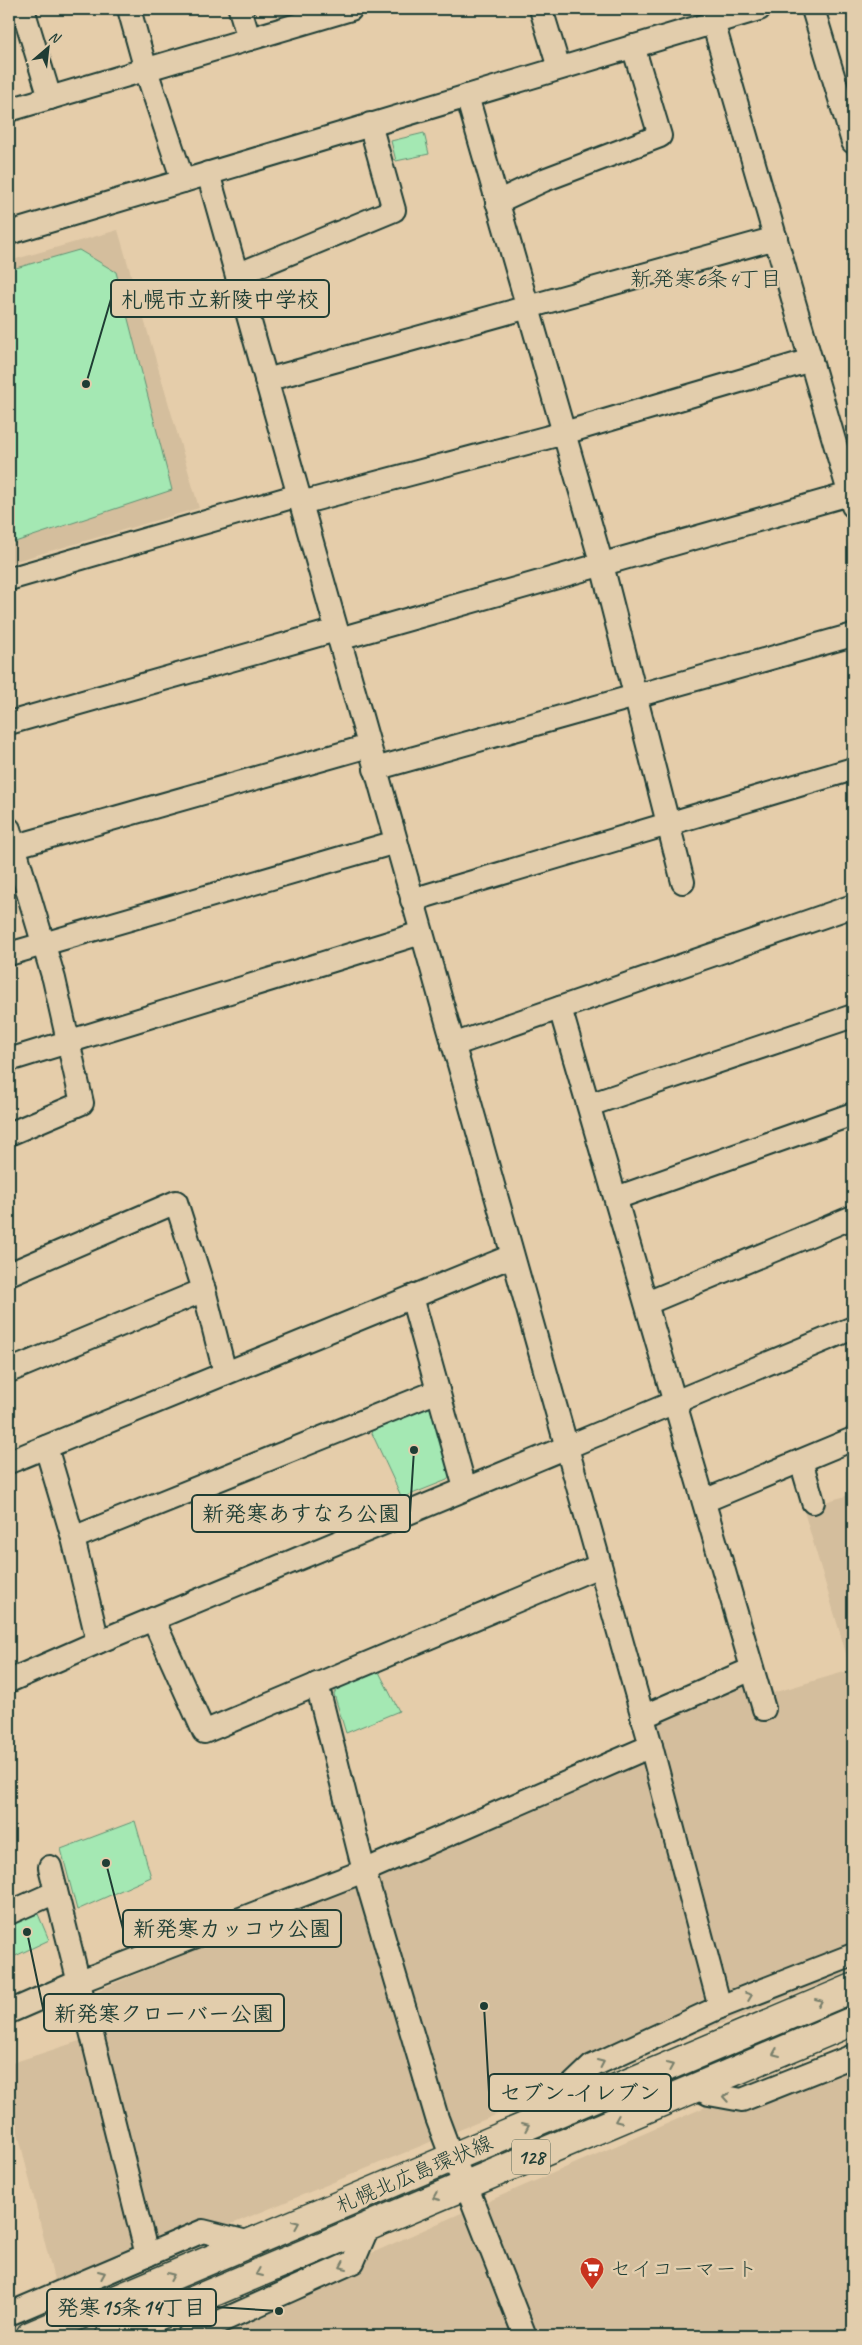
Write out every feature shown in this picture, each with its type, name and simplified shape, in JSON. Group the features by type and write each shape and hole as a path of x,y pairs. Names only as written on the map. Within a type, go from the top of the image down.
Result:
{"main road":[{"name":"札幌北広島環状線","path":"30,2336 853,1988"},
{"name":"札幌北広島環状線","path":"110,2336 853,2021"}],"street":[{"path":"23,9 50,98"},
{"path":"129,9 146,70 184,181"},
{"path":"240,9 249,39"},
{"path":"541,9 559,68"},
{"path":"9,233 759,9"},
{"path":"813,9 846,95 853,142"},
{"path":"9,110 343,10"},
{"path":"9,723 852,498 714,22"},
{"path":"497,202 544,180 660,136 633,46"},
{"path":"467,96 602,565 683,882"},
{"path":"237,275 394,210 370,124"},
{"path":"208,173 651,1746 720,2007"},
{"path":"266,380 776,238"},
{"path":"9,579 300,499 564,433 811,360"},
{"path":"375,768 853,635"},
{"path":"9,1134 82,1103 69,1042 43,944 10,841 369,746"},
{"path":"412,900 853,770"},
{"path":"9,954 396,842"},
{"path":"453,1045 853,906"},
{"path":"9,1060 421,933"},
{"path":"560,1008 764,1709"},
{"path":"589,1105 853,1016"},
{"path":"616,1198 853,1114"},
{"path":"9,1274 176,1202 204,1290 225,1373"},
{"path":"646,1303 853,1217"},
{"path":"9,1462 512,1256"},
{"path":"9,1371 204,1290"},
{"path":"412,1297 465,1488"},
{"path":"9,1681 465,1488 567,1448 853,1328"},
{"path":"73,1538 438,1391"},
{"path":"704,1501 853,1439"},
{"path":"46,1447 73,1538 98,1642"},
{"path":"800,1461 813,1502"},
{"path":"152,1619 204,1732 599,1566"},
{"path":"642,1717 752,1668"},
{"path":"317,1684 364,1872 437,2118 452,2158 466,2185 525,2336"},
{"path":"9,2012 78,1982 364,1872 651,1746"},
{"path":"50,1867 147,2255"},
{"path":"9,1913 56,1892"},
{"path":"560,2112 570,2086 592,2066 720,2007 853,1955"},
{"path":"695,2087 708,2094 742,2100 853,2056"},
{"path":"188,2336 353,2262 368,2227"},
{"path":"9,2314 203,2231 251,2243"}],"shaded area":[{"path":"118,230 199,508 9,563 9,261"},
{"path":"853,1494 853,1971 551,2092 58,2296 9,2096 9,2064 104,2033 94,1992 664,1752 655,1724 761,1674 769,1694 851,1670 803,1508"},
{"path":"853,2043 853,2336 187,2336 459,2214"}],"green space":[{"path":"424,133 429,154 396,161 391,141"},
{"path":"79,250 116,272 172,490 9,544 9,270"},
{"path":"426,1402 433,1407 454,1472 447,1480 402,1498 370,1429"},
{"path":"379,1672 399,1711 346,1733 334,1694 337,1688"},
{"path":"135,1821 151,1877 77,1910 61,1849"},
{"path":"38,1914 49,1940 9,1959 9,1924"}],"place":[{"name":"札幌市立新陵中学校","path":"86,384"},
{"name":"新発寒あすなろ公園","path":"414,1450"},
{"name":"新発寒カッコウ公園","path":"106,1863"},
{"name":"新発寒クローバー公園","path":"27,1932"},
{"name":"セブン-イレブン","path":"484,2006"},
{"name":"セイコーマート","path":"592,2290"},
{"name":"発寒15条14丁目","path":"279,2311"}],"district":[{"name":"新発寒6条4丁目","path":"706,278"}]}
